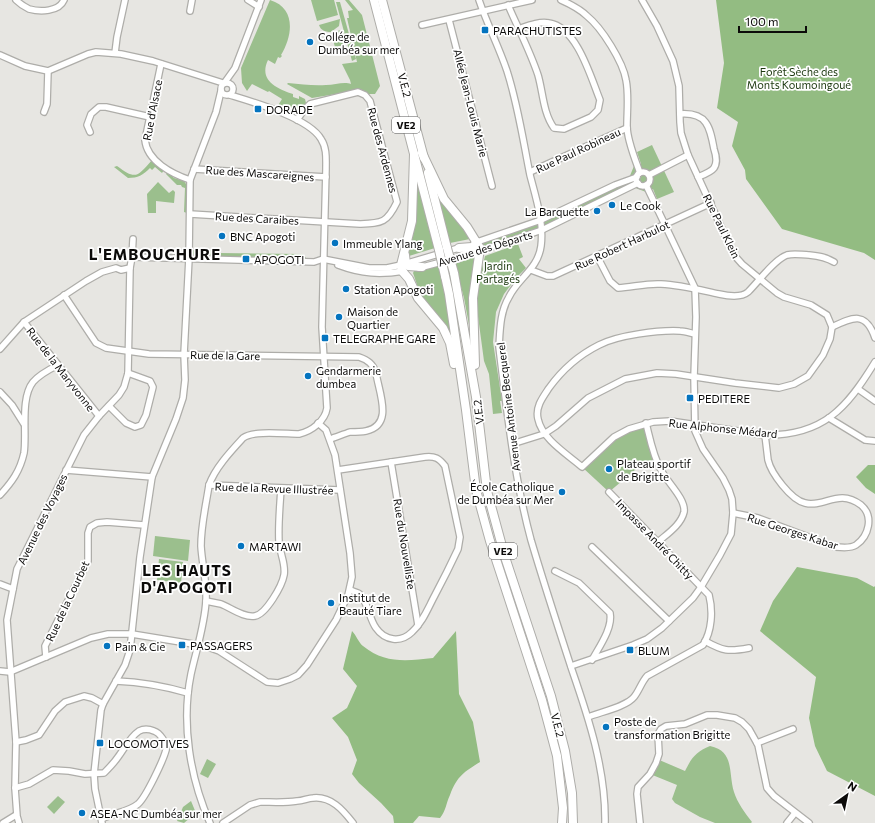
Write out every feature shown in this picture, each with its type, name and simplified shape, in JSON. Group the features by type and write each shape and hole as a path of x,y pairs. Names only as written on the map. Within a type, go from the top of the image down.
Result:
{"highway":[{"name":"V.E.2","path":"374,0 418,153"},
{"name":"V.E.2","path":"382,0 418,153 443,249 454,273 476,397 487,491 505,557 551,696 565,751 572,793 573,823"},
{"path":"418,153 444,199 478,247 472,298 476,397"},
{"path":"418,153 412,221 405,252 405,267 418,298 443,328 450,343 466,410"},
{"path":"459,248 478,247"},
{"path":"458,258 478,247"},
{"name":"V.E.2","path":"443,249 445,276 449,294 478,497 490,541 542,700 557,756 563,808 562,823"},
{"path":"405,267 420,263"}],"street":[{"path":"16,0 28,9 42,11 55,9 63,3 64,0"},
{"path":"115,53 125,0"},
{"path":"190,11 192,0"},
{"path":"248,0 259,7"},
{"path":"102,821 95,789 94,774 100,717 103,704 125,665 130,650 144,525 152,477 183,398 185,380 184,354 189,258 190,180 216,112 223,87 235,68 261,0"},
{"name":"Avenue Antoine Becquerel","path":"479,0 512,87 542,230 541,247 536,263 509,295 503,309 500,326 499,347 517,481 531,540 588,717 602,778 606,809 605,823"},
{"path":"422,25 532,0"},
{"path":"561,0 569,2 586,14 599,28 624,71 628,88 627,128 638,178 642,185 646,184"},
{"name":"Rue Paul Klein","path":"642,0 657,26 673,61 679,86 681,133 688,155 734,255 769,288 784,297 811,305 823,312 827,315 832,326"},
{"path":"508,5 538,75 549,121 554,128 564,129 591,117 598,110 600,100 573,39 558,26 548,22 518,28"},
{"name":"Allée Jean-Louis Marie","path":"449,20 492,186"},
{"path":"0,55 25,66 48,71 88,54 96,52 115,53 161,64 207,79 223,87"},
{"name":"Rue d'Alsace","path":"161,64 145,140 146,147 167,170 190,180"},
{"path":"216,112 233,92 235,68"},
{"path":"44,112 46,104 48,71"},
{"path":"223,87 230,83 249,100"},
{"path":"210,823 205,813 191,764 186,712 191,676 206,601 201,544 202,527 209,485 217,469 240,441 247,435 299,434 310,430 318,424 324,416 327,408 322,327 326,150 321,139 314,130 297,120 249,100 224,94 223,87"},
{"name":"Rue des Ardennes","path":"297,120 310,104 358,92 365,95 370,101 397,202 390,216 377,223 360,224 324,222"},
{"path":"90,132 87,125 91,114 99,107 150,117"},
{"path":"680,114 691,114 706,121 709,126 716,156 716,164 713,170 698,177"},
{"name":"Rue Paul Robineau","path":"530,172 627,128"},
{"path":"649,175 688,155"},
{"name":"Rue des Mascareignes","path":"194,169 326,177"},
{"path":"638,178 644,172 649,175"},
{"path":"646,184 650,179 649,175"},
{"name":"Avenue des Départs","path":"478,247 541,220 615,185 638,178"},
{"name":"Avenue des Départs","path":"478,247 542,230 638,178"},
{"path":"571,666 592,660 640,642 654,634 693,598 702,587 731,534 733,513 732,499 729,490 723,478 703,449 695,431 695,288 646,184"},
{"name":"Rue Robert Harbulot","path":"531,270 547,276 553,276 711,203"},
{"name":"Rue des Caraibes","path":"190,214 324,222"},
{"name":"Avenue des Voyages","path":"19,823 16,815 14,788 16,742 7,620 13,589 17,569 84,435 98,416 119,395 124,387 128,373 130,268 133,239"},
{"name":"Avenue des Départs","path":"420,263 459,248"},
{"path":"597,256 610,281 618,288 643,284 661,284 695,288 725,295 744,296 773,264 786,255 796,254 816,256 827,258 834,262"},
{"path":"132,257 314,262 323,259 369,268 405,267"},
{"name":"Avenue des Départs","path":"420,263 458,258"},
{"path":"0,349 24,322 102,272 116,268 121,270 130,268"},
{"name":"Rue de la Gare","path":"64,296 96,343 106,348 149,354 359,357 368,361 374,368 383,411 381,422 373,429 350,432 330,439"},
{"path":"512,444 544,434 556,426 588,398 625,379 657,373 676,374 779,388 794,384 808,376 818,362 830,339 832,326 848,319 862,319 870,325 875,338"},
{"name":"Rue de la Maryvonne","path":"24,322 98,416"},
{"path":"544,434 537,413 541,400 562,372 580,356 601,344 623,337 680,331 695,334"},
{"name":"Rue Alphonse Médard","path":"544,434 582,467 614,437 629,428 646,423 670,421 766,435 797,432 812,427 829,418 843,408 858,389 875,362"},
{"path":"0,495 13,481 24,453 24,424 27,396 32,383 47,371 58,365"},
{"path":"109,406 126,423 135,427 140,425 146,415 153,387 150,381 128,373"},
{"path":"858,389 875,401"},
{"path":"0,392 12,405 24,424"},
{"path":"829,418 865,440 875,441"},
{"path":"646,423 655,459 661,471 682,501 684,507 682,518 679,523 658,542"},
{"path":"0,671 10,672 91,638 108,634 132,634 205,646 219,651 267,682 278,683 298,675 307,665 336,620 350,590 352,577 351,559 338,470 330,439 326,430 318,424"},
{"name":"Rue Georges Kabar","path":"733,513 758,518 835,547 847,548 855,546 865,537 868,525 868,515 862,506 852,500 841,498 816,503 805,503 795,498 779,480 768,460 766,435"},
{"path":"338,470 431,456 440,459 445,466 460,537 458,549 425,614 412,632 402,639 395,640 382,636 375,627 367,609 365,600 359,593 350,590"},
{"name":"Rue du Nouvelliste","path":"392,462 418,625"},
{"path":"66,470 152,477"},
{"name":"Rue de la Revue Illustrée","path":"209,485 340,490"},
{"path":"206,601 220,604 248,616 261,614 267,608 283,582 285,568 279,543 281,488"},
{"name":"Impasse André Chitty","path":"609,492 709,595 711,604 710,625 706,640"},
{"name":"Rue de la Courbet","path":"46,657 45,646 88,561 88,533 90,527 97,523 107,522 144,525"},
{"path":"592,547 669,621"},
{"path":"555,571 579,583 610,613 611,618 607,630 592,660"},
{"path":"0,584 13,589"},
{"path":"588,717 633,699 642,683 648,676 695,650 703,645 706,640 719,649 734,651 749,648"},
{"path":"116,681 160,686 188,693"},
{"path":"16,742 39,735 55,711 65,702 84,696 92,698 103,704"},
{"path":"640,823 636,794 638,787 650,774 656,763 659,754 658,734 661,728 685,724 707,715 735,718 749,729 757,743 767,788 774,796 809,823"},
{"path":"14,788 29,784 53,770 85,774 104,773 133,736 140,731 147,729 154,731 165,742 166,749 145,795 138,804 129,810 108,815 102,821"},
{"path":"757,743 793,729"},
{"path":"223,823 255,803 297,801 313,798 328,800 335,804 344,811 351,822"},
{"path":"786,823 795,813"},
{"path":"3,823 16,815"}],"green space":[{"path":"270,0 284,9 290,23 290,31 281,55 282,56 280,58 278,57 275,64 268,60 266,73 268,79 276,87 293,94 293,97 299,99 299,96 305,99 306,103 295,113 277,107 282,99 269,91 268,92 252,84 247,91 242,83 241,68"},
{"path":"311,0 334,0 338,15 317,21"},
{"path":"345,0 349,0 362,15 380,86 375,94 367,94 360,90 312,98 287,84 351,84 342,64 357,62 347,18 349,18 348,11 353,10"},
{"name":"Forêt Sèche des Monts Koumoingoué","path":"716,0 875,0 875,260 864,253 782,229 746,179 745,170 732,146 738,122 717,108 724,63"},
{"path":"336,2 340,2 356,59 352,61"},
{"path":"340,19 339,26 331,32 324,31 319,25"},
{"path":"341,30 345,45 335,47 331,33"},
{"path":"652,145 674,192 657,199 653,189 646,192 633,187 542,230 480,251 477,242 541,220 629,178 634,166 641,164 637,152"},
{"path":"152,160 164,170 162,173 155,167 152,170 150,168 140,176 128,178 114,167 117,166 132,175 136,175"},
{"path":"167,172 174,178 184,181 186,184 188,189 187,213 184,212 185,188 181,185 177,185 166,174"},
{"path":"158,182 169,193 173,190 175,192 174,203 156,201 156,213 148,213 147,194"},
{"path":"417,182 435,248 409,256 407,254"},
{"path":"435,190 470,237 470,239 450,243"},
{"name":"Jardin Partagés","path":"518,244 523,257 519,259 526,268 504,294 496,312 493,342 502,401 500,401 502,413 493,414 489,374 484,361 477,309 477,288 485,256"},
{"path":"189,250 214,250 219,253 303,254 309,262 189,258"},
{"path":"472,255 475,256 472,341 464,298 454,261"},
{"path":"440,265 453,341 443,323 421,294 413,273 414,271"},
{"path":"646,423 655,459 642,464 609,492 582,467 614,437"},
{"path":"868,465 875,465 875,494 866,488 856,477"},
{"path":"155,536 190,540 188,561 153,556"},
{"path":"159,559 183,562 181,583 157,580"},
{"path":"797,567 857,578 874,587 875,586 875,796 827,771 815,746 809,718 816,677 760,631 773,601"},
{"path":"352,631 362,645 371,652 396,660 414,660 433,658 456,631 459,694 473,722 480,762 465,772 455,783 445,810 440,818 419,816 413,823 394,823 393,816 359,783 352,774 357,760 348,737 332,718 347,708 357,686 343,669"},
{"path":"710,746 718,749 727,758 735,796 752,822 751,823 715,823 700,817 675,803 672,799 677,785 650,774 657,759 685,771 690,762 701,750"},
{"path":"207,759 216,764 208,778 200,774"},
{"path":"58,796 65,802 54,814 47,807"},
{"path":"191,801 196,813 184,823 177,821 183,807"}],"place":[{"name":"PARACHUTISTES","path":"485,30"},
{"name":"Collége de Dumbéa sur mer","path":"310,42"},
{"name":"DORADE","path":"258,109"},
{"name":"Le Cook","path":"612,205"},
{"name":"La Barquette","path":"597,211"},
{"name":"BNC Apogoti","path":"222,236"},
{"name":"Immeuble Ylang","path":"335,243"},
{"name":"APOGOTI","path":"246,259"},
{"name":"Station Apogoti","path":"346,289"},
{"name":"Maison de Quartier","path":"339,317"},
{"name":"TELEGRAPHE GARE","path":"325,338"},
{"name":"Gendarmerie dumbea","path":"308,376"},
{"name":"PEDITERE","path":"690,398"},
{"name":"Plateau sportif de Brigitte","path":"609,469"},
{"name":"École Catholique de Dumbéa sur Mer","path":"562,492"},
{"name":"MARTAWI","path":"241,546"},
{"name":"Institut de Beauté Tiare","path":"331,603"},
{"name":"PASSAGERS","path":"182,645"},
{"name":"Pain & Cie","path":"107,646"},
{"name":"BLUM","path":"630,650"},
{"name":"Poste de transformation Brigitte","path":"606,727"},
{"name":"LOCOMOTIVES","path":"100,743"},
{"name":"ASEA-NC Dumbéa sur mer","path":"82,813"}],"district":[{"name":"L'EMBOUCHURE","path":"155,254"},
{"name":"LES HAUTS D'APOGOTI","path":"187,578"}]}
